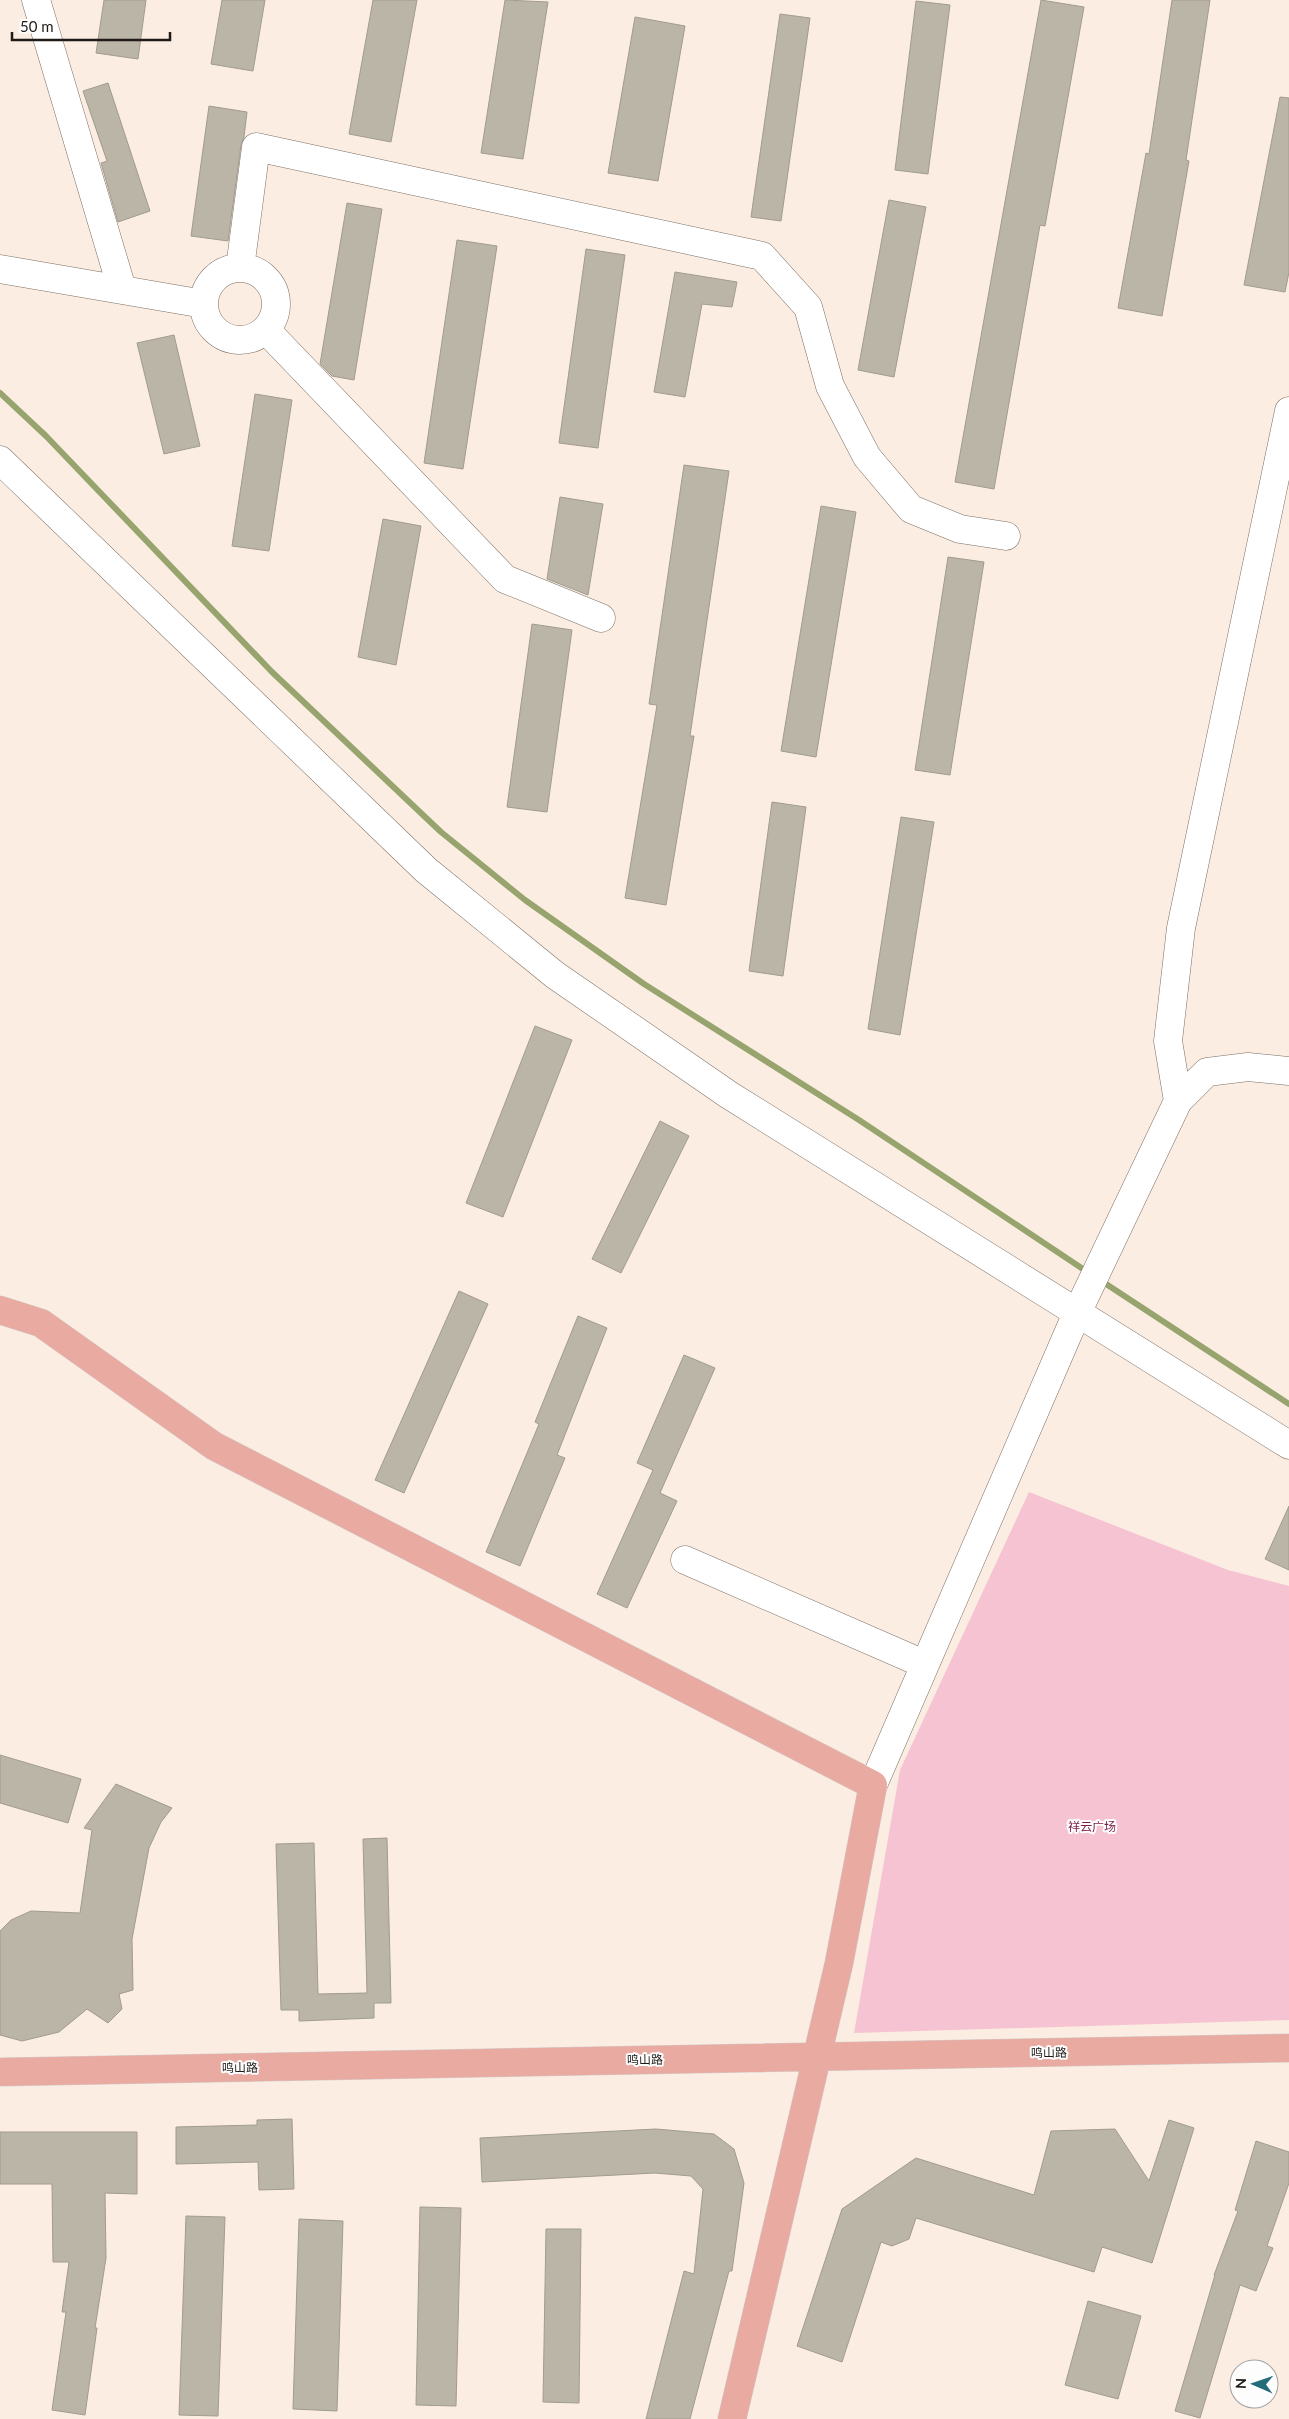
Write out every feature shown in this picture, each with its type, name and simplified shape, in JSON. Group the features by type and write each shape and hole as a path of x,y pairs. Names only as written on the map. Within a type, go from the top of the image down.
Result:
{"main road":[{"path":"0,1310 41,1323 214,1446 873,1785 839,1963 732,2419"},
{"name":"鸣山路","path":"0,2072 1289,2048"}],"street":[{"path":"36,0 122,289"},
{"path":"240,268 256,147 762,256 808,306 830,386 867,457 911,509 960,529 1006,536"},
{"path":"240,268 253,270 265,277 273,289 277,303 274,317 266,330 254,338 240,341 226,338 215,330 207,318 204,304 207,291 214,279 226,271 240,268"},
{"path":"0,269 204,304"},
{"path":"266,330 504,579 601,618"},
{"path":"1178,1101 1168,1041 1181,928 1289,411"},
{"path":"0,460 426,870 555,975 729,1095 1083,1301 1289,1445"},
{"path":"873,1785 1083,1301 1178,1101 1207,1072 1248,1067 1289,1071"},
{"path":"685,1560 924,1664"}],"green space":[{"name":"祥云广场","path":"1029,1492 1228,1570 1289,1586 1289,2020 854,2033 900,1770"}],"building":[{"path":"104,0 146,0 138,59 96,53"},
{"path":"222,0 265,0 253,71 211,64"},
{"path":"373,0 417,0 391,142 349,134"},
{"path":"505,0 548,2 523,159 481,153"},
{"path":"1041,0 1084,7 1045,226 1040,225 994,489 955,482"},
{"path":"1172,0 1210,0 1186,160 1189,161 1162,316 1118,308 1146,153 1149,154"},
{"path":"916,1 950,5 928,174 895,170"},
{"path":"780,14 810,18 781,221 751,217"},
{"path":"635,17 685,26 658,181 608,173"},
{"path":"108,83 150,211 118,222 101,163 107,161 83,91"},
{"path":"1280,97 1289,98 1289,272 1285,292 1244,285"},
{"path":"209,106 247,112 228,241 191,236"},
{"path":"889,200 926,207 894,377 858,370"},
{"path":"347,203 382,209 354,380 332,376 320,364"},
{"path":"457,240 497,246 463,469 424,463"},
{"path":"586,249 625,255 598,448 559,443"},
{"path":"675,272 737,282 732,307 702,304 685,397 654,392"},
{"path":"174,335 200,446 164,454 137,343"},
{"path":"255,394 292,400 269,551 232,546"},
{"path":"684,465 729,471 690,736 694,736 666,905 625,898 657,705 649,704"},
{"path":"560,497 603,504 588,595 547,579"},
{"path":"821,506 856,512 816,757 781,751"},
{"path":"383,519 421,526 396,665 358,657"},
{"path":"948,557 984,562 950,775 915,770"},
{"path":"532,624 572,630 547,812 507,807"},
{"path":"772,802 806,807 783,976 749,971"},
{"path":"901,817 934,822 900,1035 868,1029"},
{"path":"535,1026 572,1040 503,1217 466,1203"},
{"path":"660,1121 689,1136 621,1273 592,1259"},
{"path":"459,1291 488,1304 404,1493 375,1480"},
{"path":"578,1316 607,1328 557,1455 565,1458 520,1566 486,1552 539,1424 535,1422"},
{"path":"684,1355 715,1368 660,1493 677,1501 627,1608 597,1594 653,1470 637,1463"},
{"path":"1289,1506 1289,1570 1265,1559"},
{"path":"0,1755 81,1779 68,1823 0,1803"},
{"path":"116,1784 172,1808 161,1822 149,1848 132,1939 133,1990 119,1994 122,2009 108,2023 87,2009 59,2032 22,2041 0,2035 0,1931 11,1920 31,1911 80,1913 92,1830 84,1828"},
{"path":"387,1838 391,2003 374,2003 374,2018 299,2021 299,2010 281,2010 276,1844 314,1843 318,1994 367,1993 363,1839"},
{"path":"292,2119 294,2189 259,2190 258,2162 176,2164 176,2127 257,2125 257,2120"},
{"path":"1169,2120 1194,2128 1152,2263 1102,2247 1094,2272 916,2218 909,2239 892,2246 881,2242 842,2362 797,2346 842,2209 916,2158 1034,2195 1051,2131 1115,2129 1149,2181"},
{"path":"656,2129 714,2134 734,2149 744,2183 732,2271 729,2271 690,2419 646,2419 684,2271 694,2274 703,2189 691,2176 655,2173 482,2182 480,2138"},
{"path":"0,2132 137,2132 137,2194 105,2193 106,2258 95,2328 97,2328 85,2415 52,2410 66,2312 62,2312 69,2262 53,2262 52,2184 0,2184"},
{"path":"1256,2141 1289,2152 1289,2183 1267,2246 1273,2248 1256,2291 1240,2285 1200,2418 1175,2411 1214,2275 1238,2211 1235,2210"},
{"path":"420,2207 461,2208 456,2406 416,2405"},
{"path":"186,2216 225,2217 218,2416 179,2415"},
{"path":"299,2219 343,2221 337,2411 293,2409"},
{"path":"546,2229 581,2229 579,2403 543,2402"},
{"path":"1088,2301 1141,2316 1118,2399 1065,2385"}],"waterway":[{"path":"0,393 46,436 272,672 441,832 525,900 644,984 859,1120 1089,1273"},
{"path":"1100,1280 1289,1404"}]}
